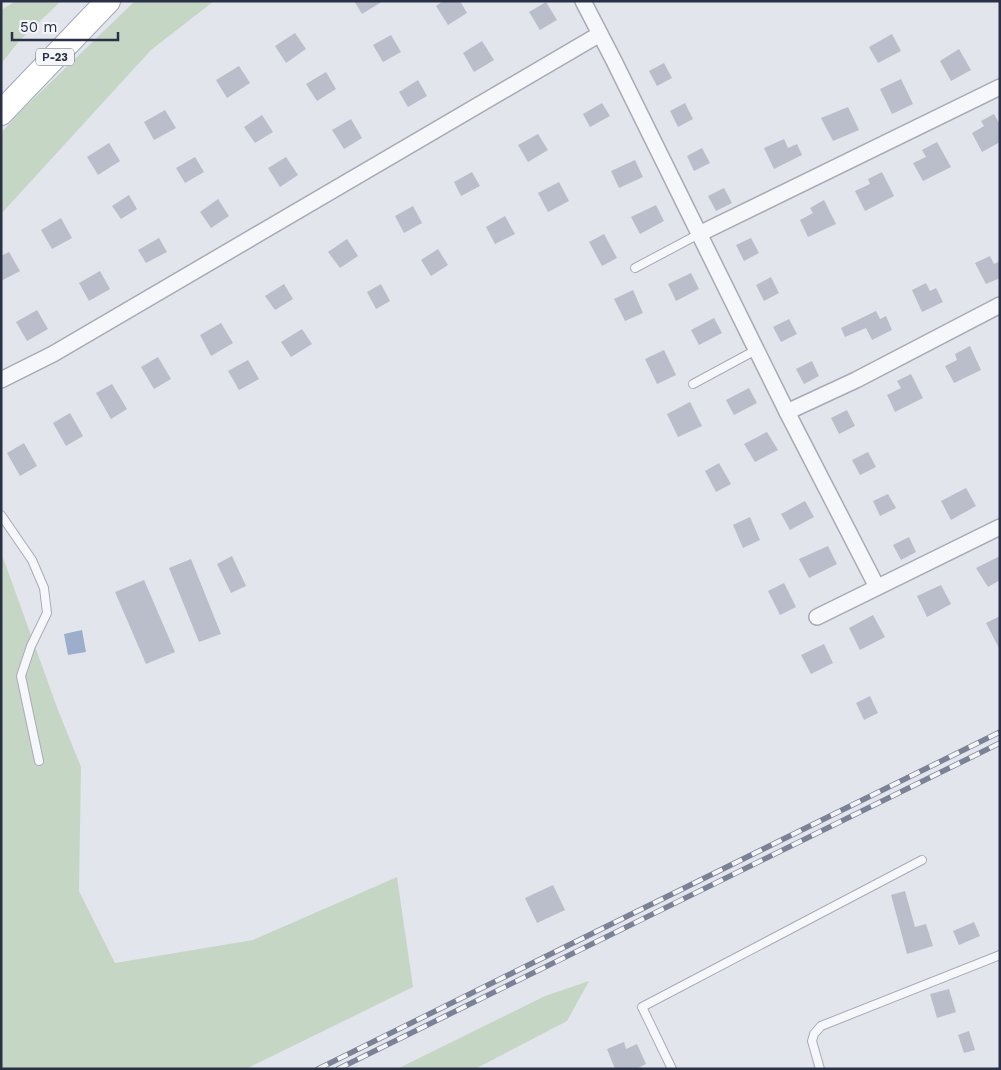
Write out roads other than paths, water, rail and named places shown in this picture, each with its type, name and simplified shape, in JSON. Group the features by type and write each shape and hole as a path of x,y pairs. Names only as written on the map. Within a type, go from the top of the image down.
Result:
{"main road":[{"name":"Р-23","path":"1,113 108,1"}],"street":[{"path":"583,1 787,412 878,587"},
{"path":"1,380 53,354 600,34"},
{"path":"699,234 1000,87"},
{"path":"787,412 856,380 1000,305"},
{"path":"818,617 1000,527"}],"lane":[{"path":"636,268 699,234"},
{"path":"693,384 756,350"},
{"path":"1,515 32,560 44,588 47,613 31,646 21,676 39,761"},
{"path":"672,1069 642,1007 922,860"},
{"path":"820,1069 812,1042 814,1034 821,1026 1000,955"}],"water":[{"path":"82,630 86,652 68,655 64,634"}],"railway":[{"path":"318,1069 1000,732"},
{"path":"338,1069 1000,743"}]}
